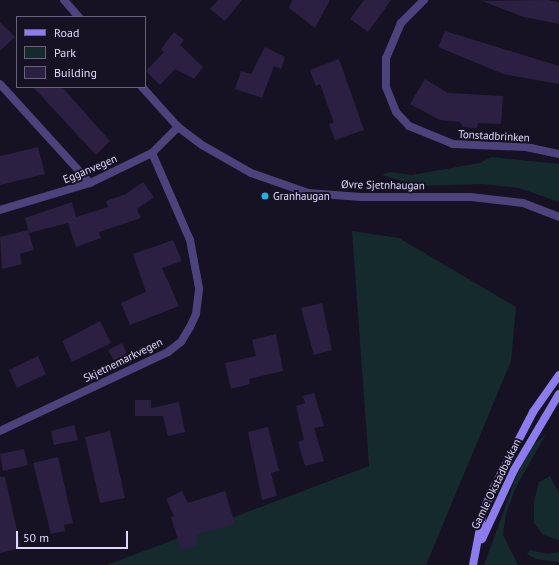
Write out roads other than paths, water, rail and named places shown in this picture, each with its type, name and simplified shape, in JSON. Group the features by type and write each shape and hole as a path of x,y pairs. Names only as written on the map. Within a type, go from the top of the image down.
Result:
{"main road":[{"name":"Gamle Okstadbakkan","path":"473,565 479,544 483,512 504,464 533,412 559,375"},
{"name":"Gamle Okstadbakkan","path":"479,544 514,470 559,394"}],"street":[{"path":"64,0 78,16"},
{"name":"Tonstadbrinken","path":"424,0 401,23 386,58 386,87 396,112 409,126 453,144 526,147 559,154"},
{"path":"0,84 90,183"},
{"name":"Øvre Sjetnhaugan","path":"143,88 178,127 250,173 308,193 361,197 471,197 523,203 559,217"},
{"name":"Egganvegen","path":"0,210 90,183 152,153 178,127"},
{"name":"Skjetnemarkvegen","path":"0,431 168,352 182,342 196,314 199,288 190,240 152,153"}],"place":[{"name":"Granhaugan","path":"265,196"}]}
